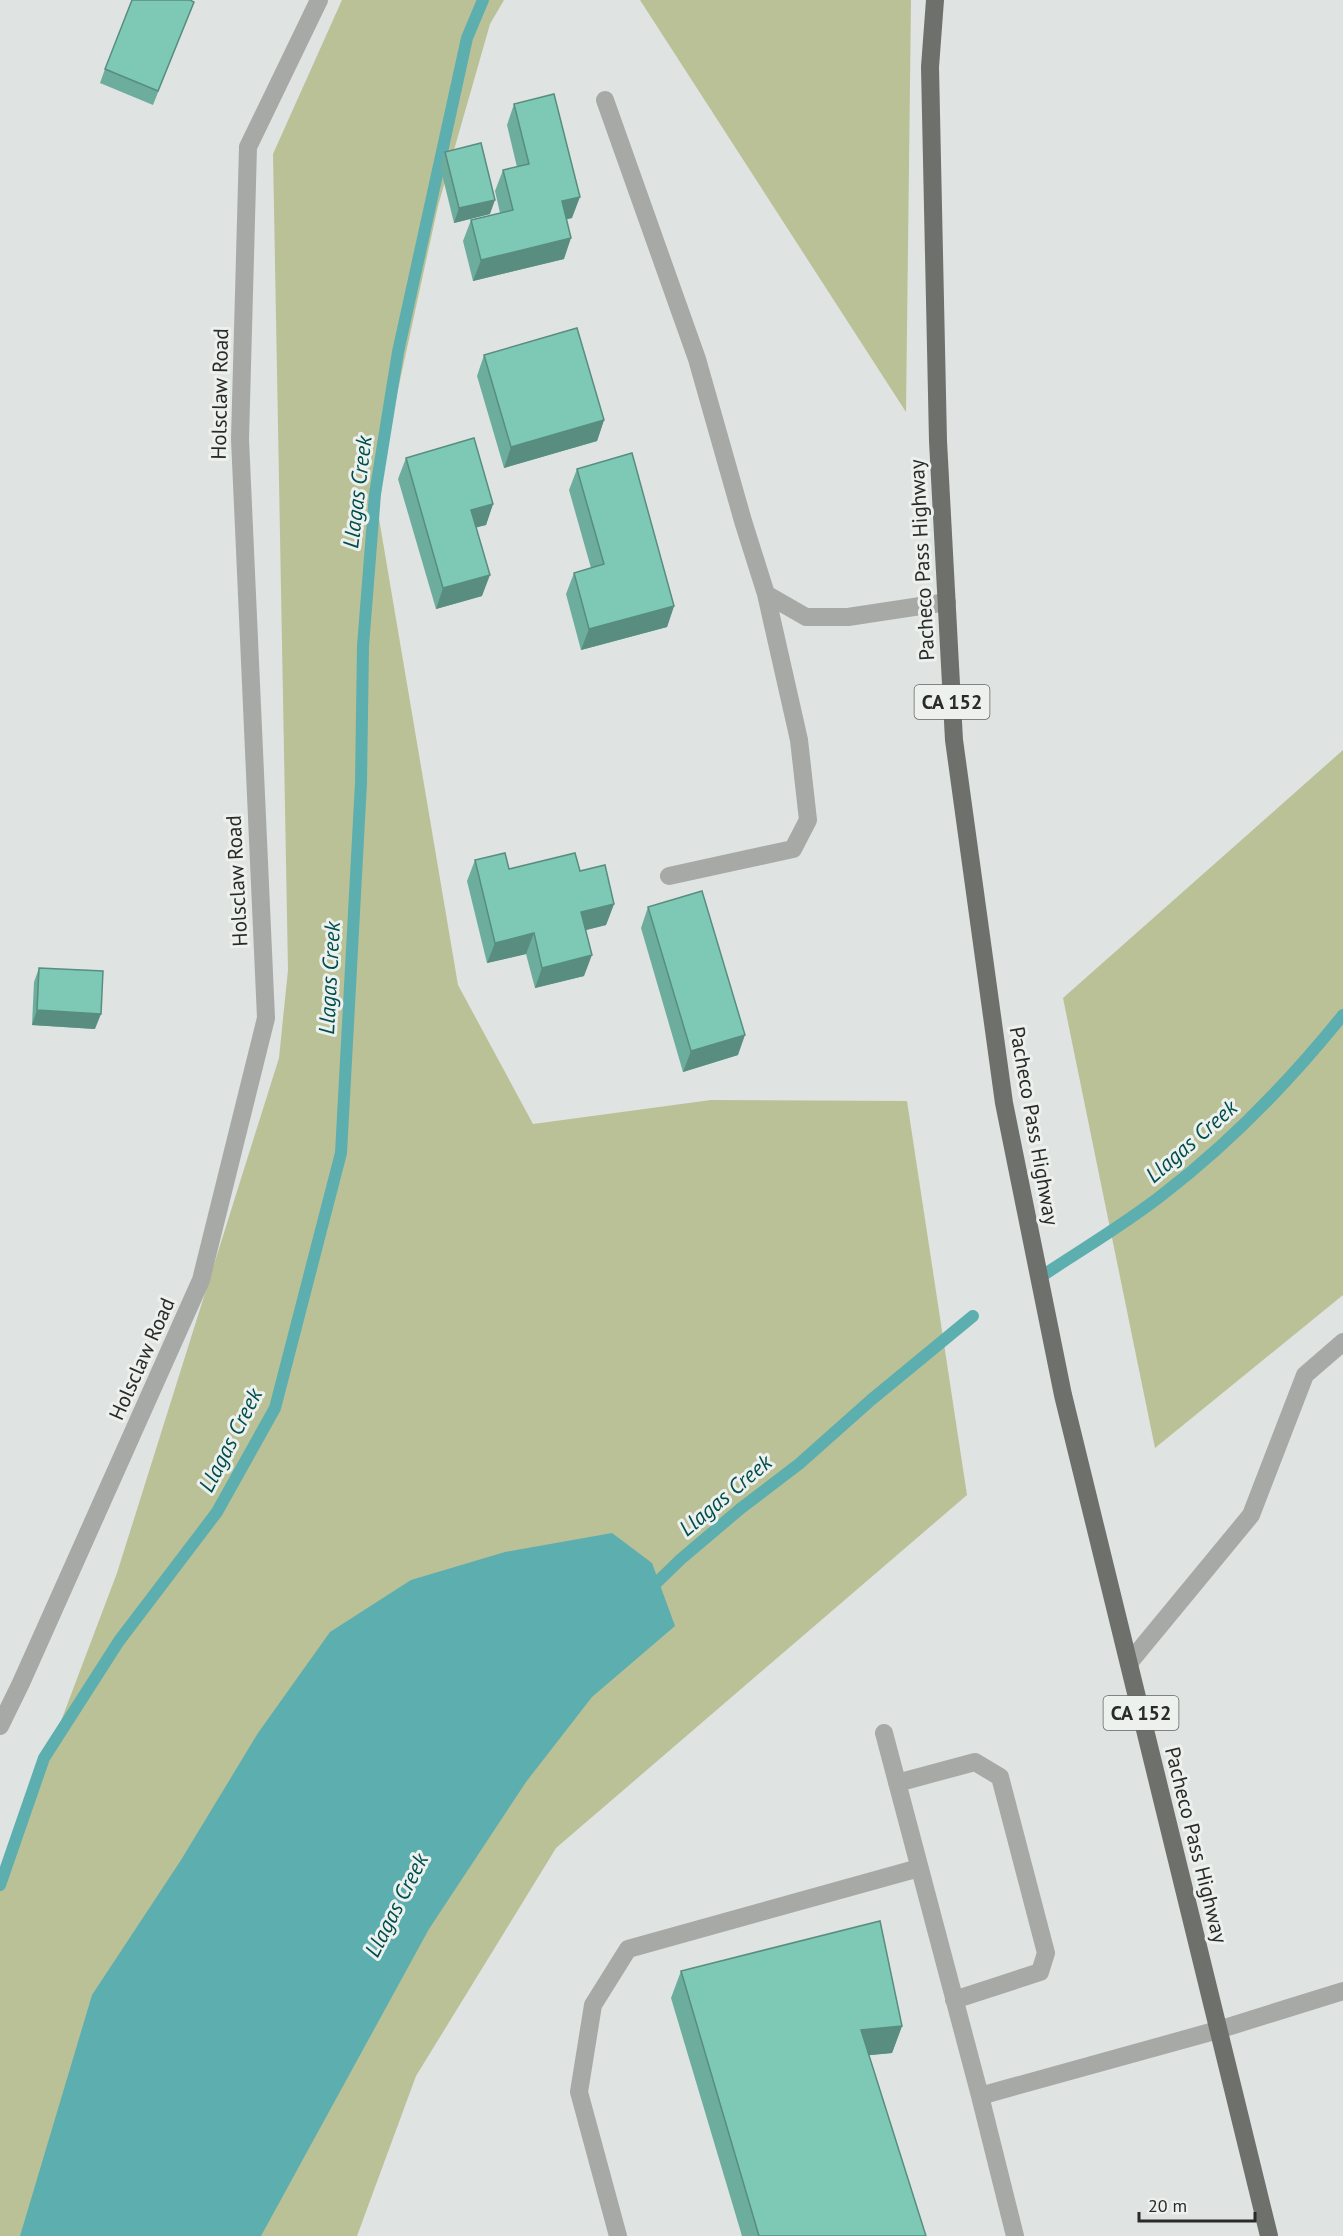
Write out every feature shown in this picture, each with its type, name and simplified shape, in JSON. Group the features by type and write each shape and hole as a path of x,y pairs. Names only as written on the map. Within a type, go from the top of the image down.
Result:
{"highway":[{"name":"Pacheco Pass Highway","path":"935,0 930,79 938,441 954,740 1004,1103 1064,1395 1269,2236"}],"street":[{"name":"Holsclaw Road","path":"0,1726 201,1280 266,1018 240,440 248,147 319,0"},
{"path":"605,100 697,359 766,594 799,740 808,820 793,849 669,876"},
{"path":"766,594 806,617 848,617 946,602"},
{"path":"1129,1663 1251,1515 1305,1375 1343,1342"},
{"path":"884,1733 1015,2236"},
{"path":"897,1783 975,1762 1000,1777 1046,1953 1040,1972 954,2000"},
{"path":"618,2236 579,2092 593,2006 628,1949 919,1868"},
{"path":"980,2096 1218,2030 1343,1991"}],"green space":[{"path":"342,0 504,0 490,24 438,206 375,495 458,985 533,1124 711,1100 907,1101 967,1495 556,1848 416,2076 357,2236 0,2236 0,1870 5,1869 117,1573 279,1058 288,970 273,154"},
{"path":"640,0 911,0 906,412"},
{"path":"1343,750 1343,1295 1155,1448 1063,998"}],"water":[{"path":"612,1533 652,1563 675,1626 592,1697 526,1782 429,1929 261,2236 20,2236 92,1995 181,1860 258,1733 330,1632 411,1580 505,1552"}],"building":[{"path":"132,0 190,0 194,2 158,91 105,69"},
{"path":"554,94 580,197 562,201 571,238 481,260 471,220 513,210 503,170 529,164 514,104"},
{"path":"481,143 495,200 459,208 445,152"},
{"path":"577,328 604,420 511,447 484,355"},
{"path":"474,438 493,504 471,510 490,575 443,588 406,458"},
{"path":"632,453 674,606 589,629 574,573 604,564 577,469"},
{"path":"505,853 509,869 575,853 580,871 605,865 614,904 581,912 592,955 542,968 534,933 495,943 475,860"},
{"path":"702,891 745,1035 691,1051 648,907"},
{"path":"39,968 103,971 101,1014 37,1010"},
{"path":"880,1921 902,2026 861,2030 926,2236 759,2236 681,1971"}],"waterway":[{"name":"Llagas Creek","path":"0,1885 44,1758 119,1641 217,1512 275,1408 341,1153 361,783 363,646 375,494 398,352 467,38 483,0"},
{"name":"Llagas Creek","path":"1045,1274 1148,1206 1187,1175 1258,1111 1343,1015"},
{"name":"Llagas Creek","path":"648,1591 681,1559 740,1509 799,1464 871,1400 973,1316"}]}
